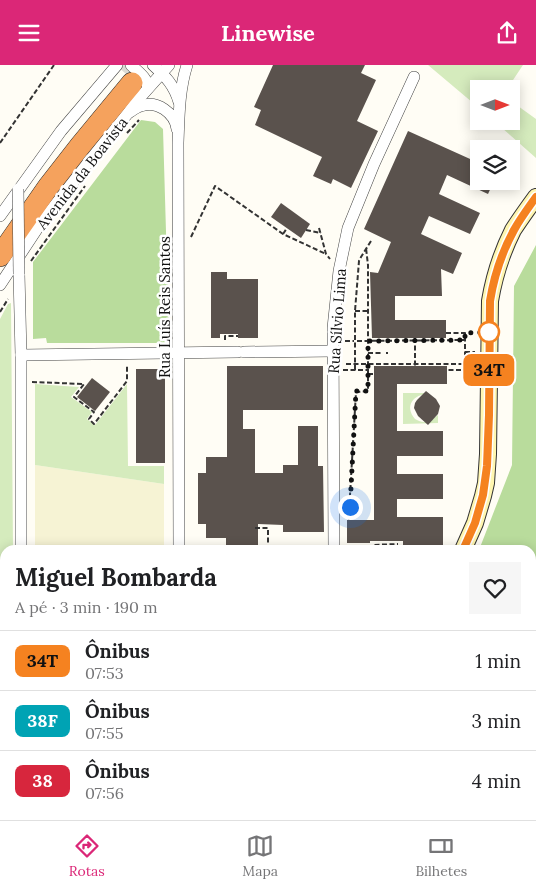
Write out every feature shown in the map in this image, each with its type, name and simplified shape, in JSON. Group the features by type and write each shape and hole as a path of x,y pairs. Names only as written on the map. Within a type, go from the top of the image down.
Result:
{"highway":[{"name":"Avenida da Boavista","path":"0,238 71,140 131,75"},
{"name":"Avenida da Boavista","path":"0,256 48,187 131,75"}],"street":[{"name":"Rua Luís Reis Santos","path":"180,545 178,143 180,104 186,65"},
{"path":"161,68 176,91 180,104"},
{"name":"Avenida da Boavista","path":"0,216 61,131 131,75 161,68"},
{"name":"Avenida da Boavista","path":"0,285 41,223 136,102 131,75"},
{"name":"Rua Sílvio Lima","path":"334,545 333,328 339,271 348,228 374,164 414,77"},
{"path":"128,113 140,105 152,105 162,108 170,113 176,122 178,143"},
{"path":"18,189 21,355 21,545"},
{"path":"459,545 475,523 486,483 490,301 493,283 503,253 514,229 536,197"},
{"path":"21,355 333,351"}],"path":[{"path":"0,143 54,65"},
{"path":"127,133 143,115"},
{"path":"31,261 89,181"},
{"path":"191,237 215,186 283,234 326,254 319,228"},
{"path":"283,234 287,228"},
{"path":"306,230 320,233"},
{"path":"355,370 355,311 360,257 371,241"},
{"path":"349,520 356,391 368,391 368,265 366,248"},
{"path":"0,312 9,296"},
{"path":"355,311 368,311"},
{"path":"446,333 465,333 465,370 447,370"},
{"path":"220,336 238,336"},
{"path":"415,339 415,365"},
{"path":"345,341 465,340"},
{"path":"368,353 382,353"},
{"path":"346,364 465,364"},
{"path":"31,382 84,384 74,397 94,412 89,419 94,424 127,381 127,365"},
{"path":"345,370 368,370"},
{"path":"368,374 374,374"},
{"path":"254,528 268,527 268,545"},
{"path":"372,545 398,544"}],"shaded area":[{"path":"35,465 164,484 164,545 35,545"}],"green space":[{"path":"428,65 523,65 513,80 470,80 470,100"},
{"path":"520,107 536,119 536,158 520,144 520,140 516,140 504,130 520,130"},
{"path":"141,120 155,122 163,129 169,334 165,343 47,343 46,338 33,339 33,262"},
{"path":"536,245 536,545 481,545 512,465 514,286"},
{"path":"11,303 13,545 0,545 0,319 8,304"},
{"path":"35,384 79,387 71,397 92,412 87,419 95,425 127,384 128,466 164,466 164,484 35,465"},
{"path":"403,393 429,393 415,398 410,405 410,410 415,419 422,422 438,415 438,423 403,424"}],"building":[{"path":"273,65 365,65 361,73 376,80 357,121 378,131 351,188 333,179 331,184 313,176 322,157 255,125 261,110 254,107"},
{"path":"408,131 470,159 470,186 447,175 439,194 480,213 470,234 429,216 421,234 462,253 453,274 441,269 442,296 395,296 395,320 446,320 446,338 372,338 370,272 378,273 391,242 364,229"},
{"path":"479,190 490,190 488,194"},
{"path":"281,203 310,224 301,238 271,217"},
{"path":"211,272 227,272 227,279 258,279 258,338 238,338 238,334 220,334 220,338 211,338"},
{"path":"227,366 323,366 323,410 243,410 243,429 255,429 255,473 283,473 283,465 298,465 298,426 318,426 318,466 323,466 324,532 283,532 283,525 258,524 258,545 226,545 226,538 206,538 206,524 198,524 198,473 206,473 206,457 227,457"},
{"path":"374,366 447,366 447,384 397,384 397,431 443,431 443,456 397,456 397,474 443,474 443,499 397,499 397,517 443,517 443,545 403,545 403,541 347,543 347,520 374,520"},
{"path":"136,369 165,369 165,463 136,463"},
{"path":"92,378 110,392 95,411 77,397"},
{"path":"426,391 436,399 440,406 438,414 428,425 418,416 414,408 417,400"}],"tunnel":[{"path":"126,74 134,65"}],"bus line":[{"name":"34T","path":"465,545 475,523 486,483 489,415 490,301 493,283 503,253 514,229 536,197"}],"route":[{"path":"350,507 356,391 368,391 368,341 465,340 465,333 489,332"}]}
